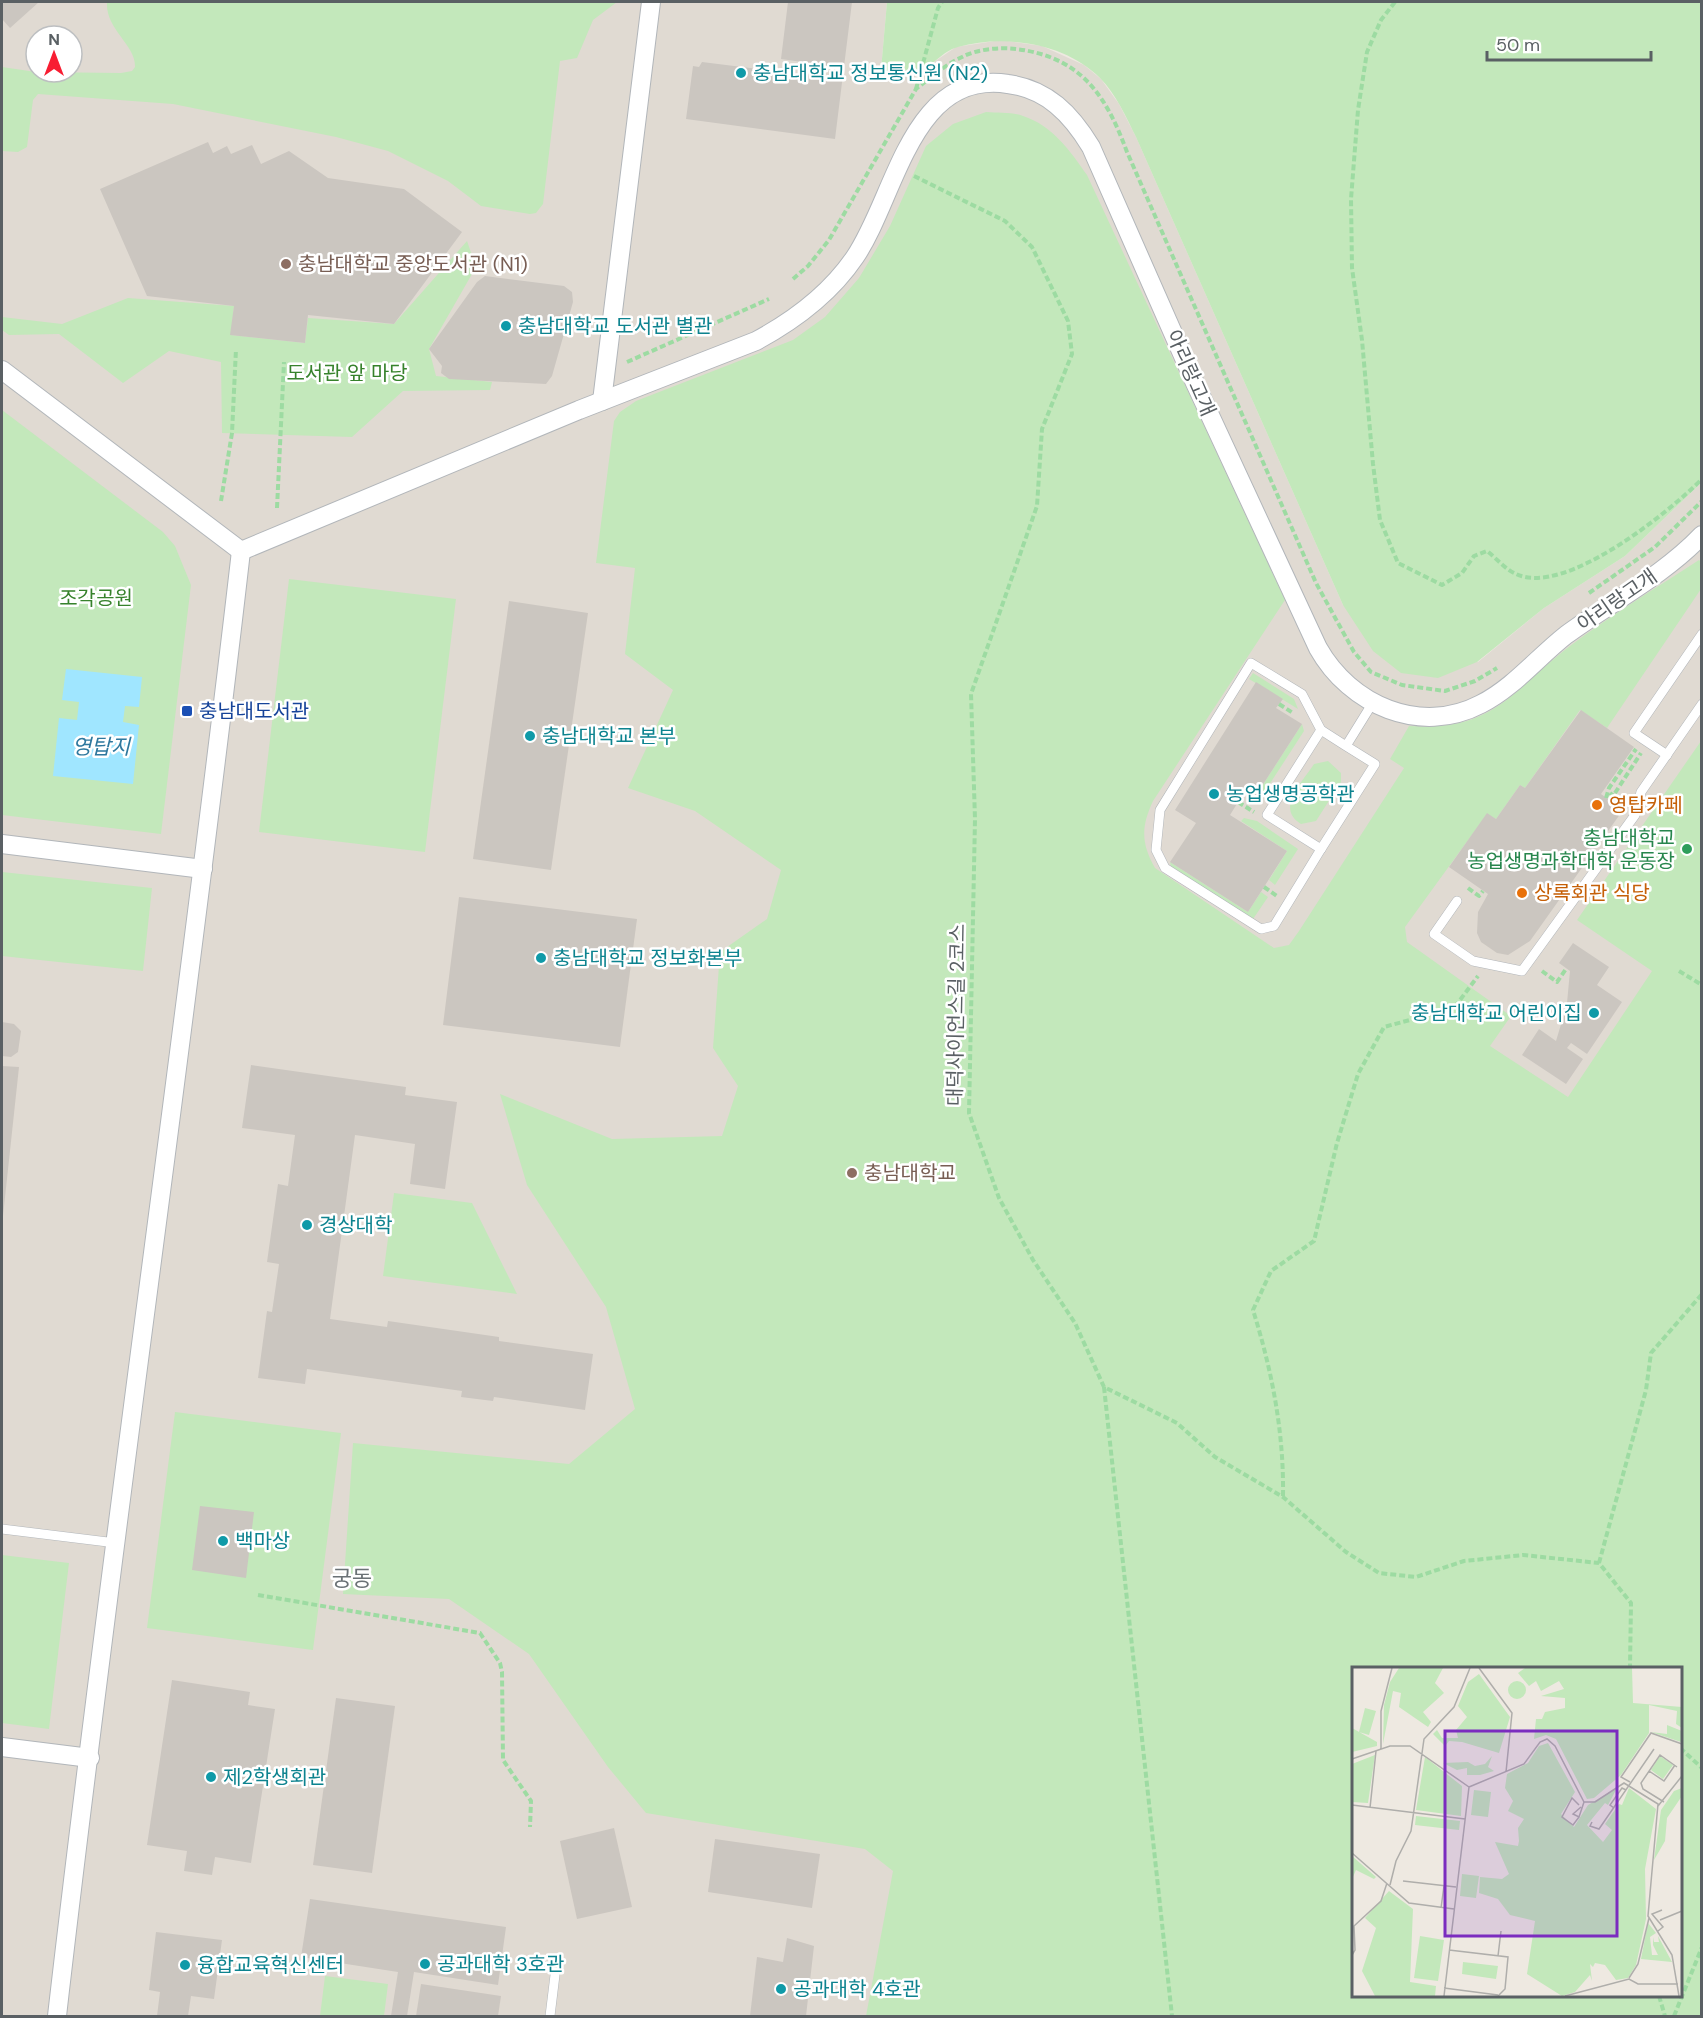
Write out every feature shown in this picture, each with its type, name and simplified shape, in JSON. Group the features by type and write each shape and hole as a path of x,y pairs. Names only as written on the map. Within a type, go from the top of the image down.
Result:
{"street":[{"path":"602,400 651,2"},
{"name":"아리랑고개","path":"241,551 602,400 724,354 780,328 816,301 844,272 867,238 915,133 941,101 970,86 987,83 1021,86 1041,93 1061,108 1072,120 1102,168 1195,383 1318,648 1336,673 1372,704 1401,715 1432,717 1449,716 1482,704 1565,636 1684,554 1701,535"},
{"path":"2,370 241,551 203,869 57,2016"},
{"path":"2,844 203,869"},
{"path":"2,1747 90,1758"}],"lane":[{"path":"1667,755 1634,733 1701,634"},
{"path":"1251,663 1302,694 1321,730 1375,764 1274,926 1261,929 1165,868 1156,850 1160,810 1251,663"},
{"path":"1346,746 1372,704"},
{"path":"1457,901 1434,934 1473,961 1522,971 1635,815 1641,792 1701,704"},
{"path":"1321,730 1266,815 1321,849"},
{"path":"2,1529 116,1543"},
{"path":"550,2016 555,1975"}],"path":[{"path":"793,279 808,266 829,240 916,89 938,8 942,2"},
{"path":"1395,2 1381,20 1367,52 1358,110 1351,199 1352,268 1362,340 1380,520 1398,563 1442,585 1462,573 1474,556 1487,551 1516,575 1542,576 1588,564 1670,510 1701,479"},
{"path":"916,89 963,56 1002,48 1033,51 1067,63 1092,86 1114,116 1127,152 1316,583 1354,652 1371,672 1402,685 1445,691 1475,681 1498,666"},
{"name":"대덕사이언스길 2코스","path":"913,176 1005,221 1032,247 1068,321 1072,354 1042,429 1037,506 970,694 975,819 969,1113 999,1198 1033,1260 1075,1323 1104,1387 1172,2016"},
{"path":"621,364 769,299"},
{"path":"221,501 232,433 236,349"},
{"path":"629,370 630,360"},
{"path":"277,507 284,362"},
{"path":"1580,599 1655,547 1701,501"},
{"path":"1279,704 1297,715"},
{"path":"1619,800 1609,788 1636,749"},
{"path":"1606,798 1642,753"},
{"path":"1238,802 1249,810"},
{"path":"1264,887 1271,892"},
{"path":"1463,892 1466,887 1479,896 1483,891"},
{"path":"1283,1497 1283,1453 1271,1366 1253,1310 1272,1271 1314,1241 1337,1143 1358,1074 1384,1028 1454,1008 1487,964"},
{"path":"1542,971 1557,982 1566,969"},
{"path":"1679,971 1701,986"},
{"path":"1599,1563 1646,1390 1651,1353 1701,1294"},
{"path":"1104,1387 1176,1424 1215,1457 1283,1497 1346,1552 1379,1573 1416,1577 1464,1562 1523,1555 1599,1563 1631,1603 1630,1667"},
{"path":"258,1595 480,1633 500,1663 503,1760 531,1801 530,1827"},
{"path":"1682,1750 1701,1768"},
{"path":"1682,1996 1701,1947"},
{"path":"1660,1997 1665,2016"},
{"path":"1674,2016 1681,1997"}],"shaded area":[{"name":"충남대학교","path":"2,2 887,2 880,81 916,74 956,47 1001,40 1042,46 1084,65 1101,79 1119,104 1136,137 1343,605 1478,662 1544,608 1625,556 1701,483 1701,1922 1682,1692 1682,1667 1352,1667 1352,1997 1462,2016 2,2016"}],"green space":[{"path":"107,2 617,2 593,20 577,58 560,61 543,204 536,213 530,214 481,206 448,181 388,151 336,137 173,104 38,94 33,100 27,147 18,152 2,151 2,67 24,70 24,84 84,84 84,73 132,71 135,67 131,51 115,29 108,12"},
{"path":"887,2 1701,2 1701,483 1625,556 1544,608 1477,662 1438,678 1401,673 1373,651 1343,605 1136,137 1106,84 1086,66 1052,49 1034,44 995,41 952,49 916,74 880,81"},
{"path":"986,112 1010,113 1033,120 1052,133 1067,149 1087,175 1285,600 1153,801 1146,819 1144,835 1147,851 1155,868 1274,948 1289,945 1404,768 1390,759 1409,726 1438,726 1462,722 1482,715 1515,693 1549,663 1601,623 1699,560 1701,562 1701,589 1607,728 1580,710 1525,788 1520,785 1496,819 1487,814 1405,927 1407,942 1511,1016 1490,1046 1568,1097 1652,971 1577,920 1701,741 1701,2016 866,2016 893,1871 865,1849 646,1813 608,1767 529,1654 449,1599 343,1594 353,1443 569,1464 635,1409 606,1307 527,1185 500,1094 612,1139 722,1136 738,1086 713,1048 720,952 767,919 781,870 695,811 628,788 673,690 625,654 635,568 596,563 614,421 620,412 636,401 793,340 825,317 859,278 890,226 926,146 953,124"},
{"name":"도서관 앞 마당","path":"467,241 476,267 429,349 436,376 492,382 490,390 403,391 352,437 222,433 221,362 169,351 123,383 59,334 9,335 2,330 2,317 62,324 128,298 234,306 231,335 305,343 308,318 394,324"},
{"name":"조각공원","path":"2,410 163,532 175,546 191,585 161,834 2,815"},
{"path":"289,579 456,599 425,852 259,832"},
{"path":"1253,673 1294,699 1298,709 1249,679"},
{"path":"1302,724 1304,731 1262,796 1255,797"},
{"path":"1328,761 1341,773 1341,782 1316,821 1301,824 1290,811 1293,795 1314,764"},
{"path":"1244,818 1257,821 1298,849 1275,885 1269,880 1287,851 1241,821"},
{"path":"1170,862 1248,912 1261,892 1268,897 1253,919 1171,867"},
{"path":"2,872 152,888 143,971 2,956"},
{"path":"394,1193 472,1203 517,1294 383,1276"},
{"path":"175,1412 341,1433 313,1650 147,1628"},
{"path":"2,1555 69,1563 49,1729 2,1723"},
{"path":"325,1976 388,1984 384,2016 320,2016"}],"water":[{"name":"영탑지","path":"66,669 142,677 139,707 125,706 123,722 139,725 133,784 53,776 59,718 77,720 79,702 62,700"}],"building":[{"path":"2,2 39,2 10,28 2,19"},
{"name":"충남대학교 정보통신원 (N2)","path":"788,2 852,2 835,139 686,119 693,66 699,67 702,62 836,79 838,67 781,59"},
{"name":"충남대학교 중앙도서관 (N1)","path":"208,142 213,153 227,146 231,154 252,145 261,164 289,151 328,178 404,189 462,232 394,324 308,315 305,343 230,335 234,306 147,296 100,189"},
{"name":"충남대학교 도서관 별관","path":"485,276 564,286 572,292 573,302 552,376 546,384 449,379 441,373 442,366 429,349 477,282"},
{"name":"충남대학교 본부","path":"509,601 588,613 551,870 473,859"},
{"name":"농업생명공학관","path":"1256,682 1283,699 1276,708 1302,724 1255,797 1245,791 1230,815 1287,851 1248,912 1170,862 1196,823 1175,810"},
{"path":"1581,710 1634,747 1601,794 1623,810 1530,941 1508,955 1497,953 1481,942 1477,933 1478,912 1488,894 1449,867 1487,813 1496,819 1520,785 1525,788"},
{"name":"충남대학교 정보화본부","path":"459,897 637,919 620,1047 443,1025"},
{"name":"충남대학교 어린이집","path":"1573,943 1609,967 1597,985 1622,1002 1587,1054 1571,1043 1567,1048 1583,1059 1566,1084 1522,1055 1539,1029 1556,1041 1565,1011 1571,1014 1575,1008 1567,1003 1570,971 1559,963"},
{"path":"2,1022 14,1024 21,1031 18,1052 11,1057 2,1056"},
{"name":"경상대학","path":"251,1065 406,1087 405,1095 457,1102 445,1189 410,1184 415,1144 355,1135 330,1319 387,1327 388,1321 499,1337 499,1341 593,1354 585,1410 494,1397 493,1401 461,1397 462,1391 307,1369 305,1384 258,1378 267,1311 272,1312 279,1264 267,1262 278,1184 288,1186 295,1135 242,1128"},
{"path":"2,1066 19,1067 3,1216 2,1216"},
{"name":"백마상","path":"200,1506 254,1512 246,1578 192,1570"},
{"name":"제2학생회관","path":"172,1680 250,1692 248,1705 275,1709 251,1863 215,1857 212,1875 184,1871 187,1851 147,1845"},
{"path":"336,1698 395,1706 372,1873 313,1865"},
{"path":"614,1828 632,1907 577,1919 560,1841"},
{"path":"715,1839 820,1854 812,1908 708,1892"},
{"name":"공과대학 3호관","path":"310,1899 506,1927 498,1985 414,1972 407,2016 391,2016 398,1972 301,1957"},
{"name":"융합교육혁신센터","path":"156,1932 222,1940 214,1999 191,1996 188,2016 157,2016 160,1992 149,1990"},
{"name":"공과대학 4호관","path":"787,1938 814,1946 806,2016 750,2016 757,1957 783,1962"},
{"path":"421,1984 501,1996 498,2016 416,2016"}],"place":[{"name":"충남대학교 정보통신원 (N2)","path":"741,73"},
{"name":"충남대학교 중앙도서관 (N1)","path":"286,264"},
{"name":"충남대학교 도서관 별관","path":"506,326"},
{"name":"충남대도서관","path":"187,711"},
{"name":"충남대학교 본부","path":"530,736"},
{"name":"농업생명공학관","path":"1214,794"},
{"name":"영탑카페","path":"1597,805"},
{"name":"충남대학교 농업생명과학대학 운동장","path":"1687,849"},
{"name":"상록회관 식당","path":"1522,893"},
{"name":"충남대학교 정보화본부","path":"541,958"},
{"name":"충남대학교 어린이집","path":"1594,1013"},
{"name":"충남대학교","path":"852,1173"},
{"name":"경상대학","path":"307,1225"},
{"name":"백마상","path":"223,1541"},
{"name":"제2학생회관","path":"211,1777"},
{"name":"공과대학 3호관","path":"425,1964"},
{"name":"융합교육혁신센터","path":"185,1965"},
{"name":"공과대학 4호관","path":"781,1989"}],"district":[{"name":"궁동","path":"352,1578"}]}
